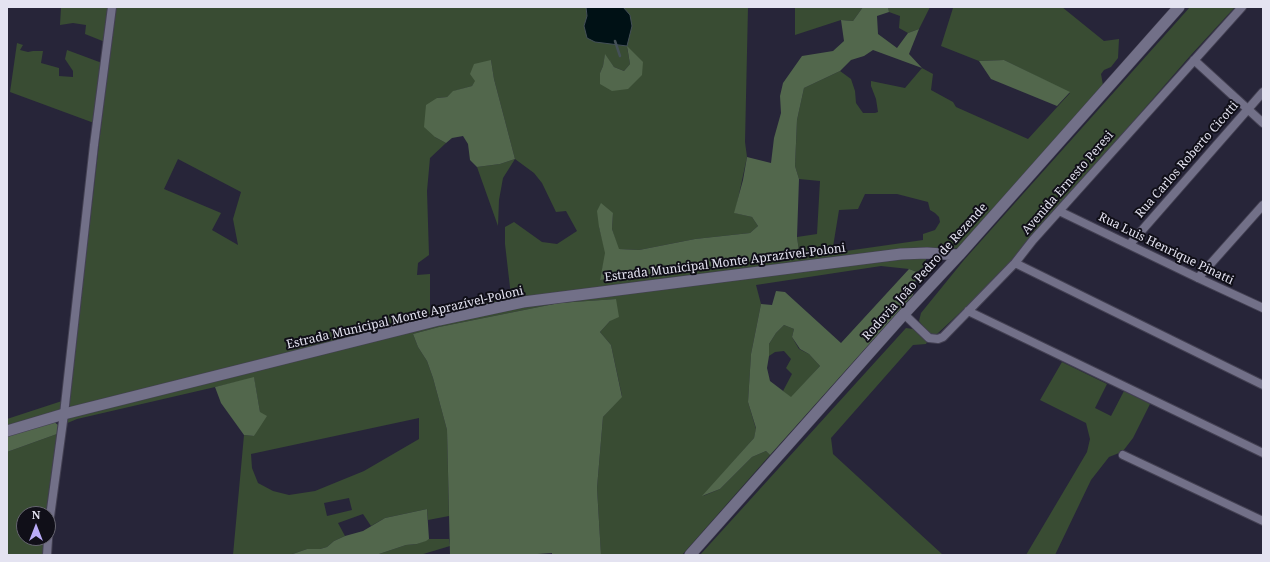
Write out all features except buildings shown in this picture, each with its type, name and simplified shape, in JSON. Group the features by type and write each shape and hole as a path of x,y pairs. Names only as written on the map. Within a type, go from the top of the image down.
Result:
{"street":[{"path":"47,555 49,524 64,414 94,145 112,7"},
{"name":"Rodovia João Pedro de Rezende","path":"690,555 904,314 959,256 1179,7"},
{"name":"Avenida Ernesto Peresi","path":"904,314 929,338 938,339 943,336 1015,263 1059,211 1242,7"},
{"path":"1194,60 1263,123"},
{"name":"Rua Carlos Roberto Cicotti","path":"1130,244 1263,92"},
{"path":"1198,278 1263,204"},
{"name":"Rua Luis Henrique Pinatti","path":"1059,211 1263,308"},
{"name":"Estrada Municipal Monte Aprazível-Poloni","path":"7,431 64,414 439,320 523,302 900,254 927,253 959,256"},
{"path":"1015,263 1263,385"},
{"path":"968,311 1263,454"},
{"path":"1123,455 1263,521"}],"green space":[{"path":"61,7 109,7 105,42 85,34 86,25 73,23 60,25"},
{"path":"115,7 586,7 587,16 584,26 616,45 627,46 630,15 623,7 748,7 745,142 747,157 735,213 752,217 758,226 750,233 695,239 639,250 618,249 612,229 613,213 599,227 606,253 600,280 778,261 779,255 784,251 799,251 797,237 817,234 820,181 799,179 795,166 797,120 804,88 840,71 851,79 855,91 856,103 863,113 878,112 871,81 905,88 922,68 933,74 931,90 953,102 956,107 1028,139 1070,93 1004,60 979,61 941,46 953,8 951,7 1062,7 1104,41 1119,39 1118,58 1111,67 1104,70 1101,74 1103,85 960,248 522,300 72,409 70,407 69,400","holes":["627,47 642,75 600,73 605,55 614,67 624,71 630,64","491,60 494,79 515,159 534,173 542,183 556,212 566,211 577,231 557,244 542,242 514,222 505,227 505,244 511,296 430,316 430,274 417,275 418,263 429,255 427,191 430,158 446,143 435,137 437,98 447,97 454,91 472,86","178,159 241,192 233,219 238,245 212,230 221,213 164,189","865,194 897,194 928,202 930,210 939,217 940,222 935,230 923,234 923,240 832,253 839,210 858,209"]},
{"path":"795,7 863,7 853,21 841,20 795,35"},
{"path":"863,7 888,7 889,12 877,16 878,34 897,48 908,33 919,29 909,54 922,68 873,50 864,56 851,60 840,71 804,88 797,120 795,166 799,179 797,237 799,251 784,251 779,255 779,261 600,280 605,253 597,211 601,203 613,213 612,229 619,249 639,250 695,239 750,233 758,226 752,217 734,213 743,180 747,157 771,163 774,138 781,113 780,96 783,83 802,56 833,51 844,41 841,20 853,21"},
{"path":"888,7 930,7 919,29 908,33 899,28 900,16 889,12"},
{"path":"1190,7 1235,7 1190,56 1013,260 937,334 930,334 919,321 921,313 964,260"},
{"path":"17,43 23,45 20,50 28,52 43,51 41,63 59,68 59,76 73,77 73,71 65,59 67,50 102,63 94,123 10,92"},
{"path":"627,46 643,62 642,75 628,89 612,91 600,84 600,73 605,54 614,67 624,71 630,64"},
{"path":"491,60 494,79 515,159 500,164 477,167 470,160 468,144 463,136 452,138 446,143 435,137 424,127 426,105 437,98 447,97 453,91 472,86 475,81 470,74 474,64"},
{"path":"1004,60 1070,92 1057,106 991,79 979,61"},
{"path":"515,159 503,178 499,200 498,226 477,167 500,164"},
{"path":"926,256 926,265 917,272 909,269 881,266 756,285 761,304 751,354 748,402 756,429 754,438 703,496 720,489 752,457 766,451 770,455 682,555 601,555 597,488 603,417 622,396 611,345 600,332 610,321 616,299 559,303 439,327 413,334 418,347 427,361 447,430 449,516 428,520 427,509 385,518 371,526 363,514 338,523 345,536 334,541 327,547 320,549 307,549 290,555 233,555 244,435 254,436 260,412 254,378 77,419 65,424 66,417 524,304","holes":["419,418 419,439 364,471 315,491 289,495 273,491 258,483 252,468 251,454","349,498 352,510 327,516 324,503"]},
{"path":"909,269 917,272 913,295 770,455 766,451 752,457 720,489 702,496 754,438 756,428 748,402 751,354 761,304 772,305 776,291 785,292 841,343","holes":["784,325 794,329 792,337 800,349 809,354 820,366 791,397 770,381 767,368 769,344 776,333"]},
{"path":"616,299 619,317 610,321 600,332 611,345 622,397 603,417 597,488 601,555 552,555 552,553 523,555 450,555 447,430 427,361 418,347 413,334 439,327 559,303"},
{"path":"784,325 794,329 792,337 799,349 809,354 820,366 791,398 783,391 792,374 786,368 791,359 784,351 775,352 769,356 769,344 776,333"},
{"path":"906,328 913,329 928,340 926,344 913,345 831,438 833,454 943,555 700,555"},
{"path":"1062,362 1107,384 1095,408 1111,416 1124,391 1150,404 1133,438 1123,451 1121,450 1119,453 1109,457 1091,480 1055,555 1026,555 1087,452 1090,439 1086,423 1040,400"},
{"path":"254,377 260,412 267,416 254,436 244,435 221,403 215,387"},
{"path":"62,401 62,410 7,428 7,419"},
{"path":"53,421 58,425 57,434 7,452 7,436"},
{"path":"57,434 47,506 16,506 16,546 44,546 43,555 7,555 7,452"},
{"path":"427,509 429,539 426,541 406,545 376,555 290,555 307,549 320,549 327,547 334,541 363,531 385,518"},
{"path":"429,539 449,539 450,546 420,555 376,555 406,545 417,544"}],"shaded area":[{"path":"586,7 623,7 630,15 632,26 627,46 595,42 587,38 584,26 587,16"}],"waterway":[{"path":"615,41 620,56"}]}
